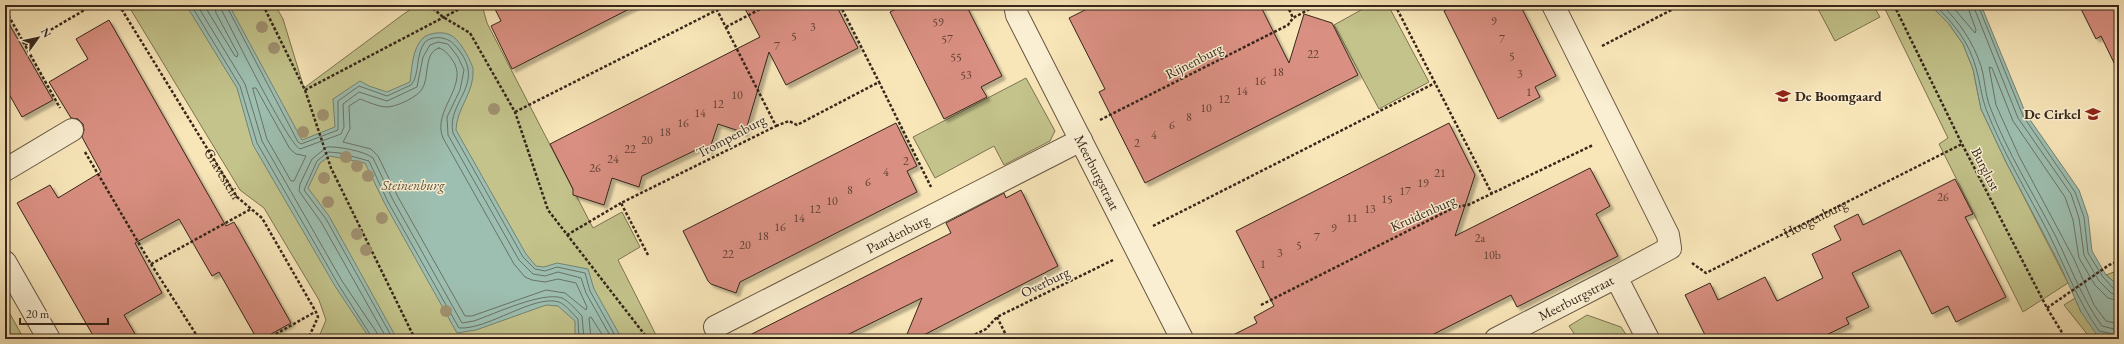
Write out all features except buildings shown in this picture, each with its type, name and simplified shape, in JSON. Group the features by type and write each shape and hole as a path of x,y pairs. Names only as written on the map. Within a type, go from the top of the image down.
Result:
{"street":[{"name":"Meerburgstraat","path":"1015,5 1017,15 1182,339"},
{"path":"1553,5 1668,234 1670,248 1616,277"},
{"path":"5,170 72,130"},
{"name":"Paardenburg","path":"715,327 1079,136"},
{"path":"5,262 49,339"},
{"name":"Meerburgstraat","path":"1496,339 1616,277 1648,339"}],"path":[{"path":"15,5 5,11 72,130 151,264 199,339"},
{"path":"25,45 93,5"},
{"name":"Gravestein","path":"119,5 237,197 262,218 316,312"},
{"path":"263,5 305,90 331,168 415,339"},
{"path":"429,5 443,17 470,33 515,112 548,210 648,339"},
{"path":"305,90 467,5"},
{"name":"Trompenburg","path":"566,235 621,203 776,126 715,5"},
{"path":"726,27 768,5"},
{"path":"840,5 942,209"},
{"path":"1287,5 1293,18"},
{"name":"Rijnenburg","path":"1079,136 1288,25 1293,18 1317,5"},
{"path":"1395,5 1492,194"},
{"path":"1580,58 1681,5"},
{"name":"Burglust","path":"1894,5 1962,144 2047,308 2066,339"},
{"path":"515,112 717,10"},
{"path":"776,126 789,121 797,125 879,82"},
{"name":"Overburg","path":"966,339 986,329 997,317 1133,242 1435,84"},
{"name":"Kruidenburg","path":"1261,305 1455,207 1468,205 1617,133"},
{"name":"Hoogenburg","path":"1670,248 1706,273 1962,144"},
{"path":"621,203 648,255"},
{"path":"151,264 251,209"},
{"path":"2047,308 2110,265 2119,261"},
{"path":"267,339 316,312 318,317 308,339"},
{"path":"997,317 1008,339"}],"green space":[{"name":"Steinenburg","path":"128,5 275,5 283,19 304,88 418,5 482,5 487,23 593,228 622,212 640,247 618,260 658,339 318,339 326,320 319,300 264,208 240,190"},
{"path":"1370,5 1388,5 1429,82 1379,109 1334,25"},
{"path":"1816,5 1873,5 1880,17 1835,41"},
{"path":"1883,5 1930,5 1949,24 1963,44 1973,69 1981,109 2006,162 2068,283 2023,312 1939,144 1948,138"},
{"path":"1026,78 1055,131 1050,141 1004,165 994,146 935,178 913,137"},
{"path":"2119,270 2119,286 2106,275"},
{"path":"2075,298 2081,312 2119,339 2091,339 2064,305"},
{"path":"5,305 24,339 5,339"},
{"path":"1587,315 1621,327 1629,339 1575,339 1577,338 1569,326"}],"water":[{"path":"186,5 229,5 302,140 335,127 333,99 360,81 369,86 387,92 410,82 415,53 419,42 426,36 433,33 446,33 455,38 465,51 473,69 471,85 459,115 456,130 526,254 536,266 544,267 557,263 588,269 594,289 622,339 575,339 575,321 558,306 546,305 476,330 457,333 385,204 365,163 330,156 320,163 308,188 329,216 397,339 370,339 335,286 253,145 237,88"},
{"path":"1930,5 1981,5 2026,114 2079,190 2088,216 2092,251 2106,275 2119,286 2119,337 2097,335 2081,312 2060,265 2006,162 1981,109 1973,69 1963,44 1949,24"}],"place":[{"name":"De Boomgaard","path":"1783,96"},
{"name":"De Cirkel","path":"2093,114"}]}
